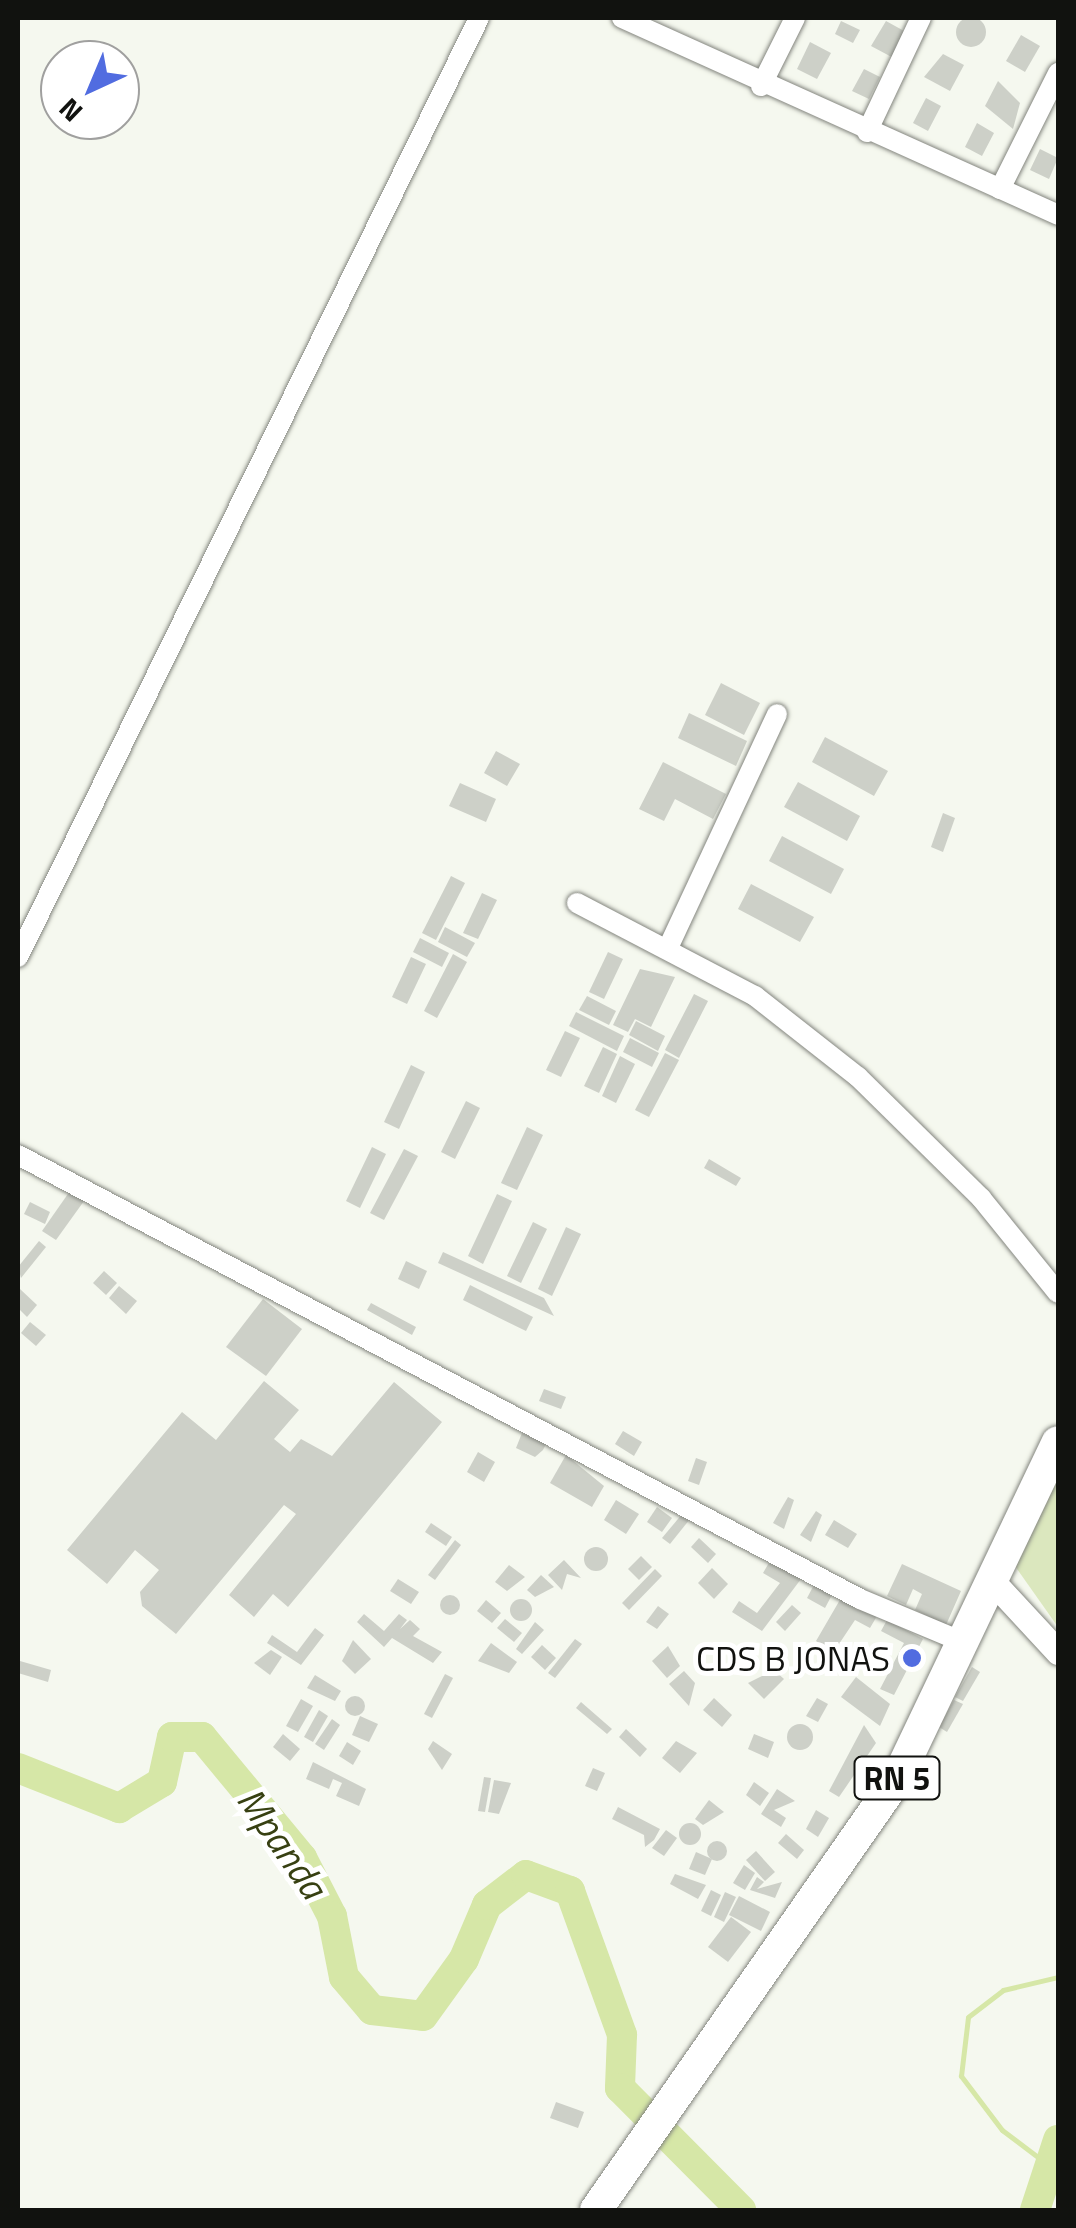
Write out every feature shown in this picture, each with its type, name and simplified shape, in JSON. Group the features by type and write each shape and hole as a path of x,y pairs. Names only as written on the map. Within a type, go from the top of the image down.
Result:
{"main road":[{"name":"RN 5","path":"596,2210 897,1778 966,1643 1058,1442"}],"street":[{"path":"18,957 479,18"},
{"path":"622,18 761,86 1058,214"},
{"path":"761,86 795,18"},
{"path":"866,132 921,18"},
{"path":"1000,189 1058,73"},
{"path":"668,948 777,714"},
{"path":"577,903 755,996 858,1077 981,1198 1058,1293"},
{"path":"18,1155 860,1599 966,1643"},
{"path":"994,1583 1058,1652"}],"green space":[{"path":"1058,1469 1058,1627 1015,1566"}],"building":[{"path":"971,17 982,21 986,32 982,43 971,47 960,43 956,32 960,21"},
{"path":"841,21 860,30 853,43 835,34"},
{"path":"886,21 915,37 901,62 871,46"},
{"path":"1021,35 1040,46 1025,72 1006,61"},
{"path":"810,42 831,53 817,79 797,69"},
{"path":"943,54 964,65 950,91 924,77"},
{"path":"864,69 880,77 869,99 852,91"},
{"path":"998,81 1020,103 1013,129 985,106"},
{"path":"926,98 941,106 928,131 913,123"},
{"path":"977,123 994,133 982,156 965,147"},
{"path":"1040,149 1058,158 1049,179 1030,170"},
{"path":"721,683 760,703 744,735 705,715"},
{"path":"689,713 747,741 736,766 678,738"},
{"path":"825,737 888,771 874,796 812,762"},
{"path":"496,751 520,764 507,786 484,773"},
{"path":"663,762 726,794 713,819 675,799 664,821 639,809"},
{"path":"798,782 860,816 847,841 784,807"},
{"path":"460,783 496,799 486,822 449,806"},
{"path":"943,813 955,818 943,852 931,847"},
{"path":"782,836 844,869 831,894 769,861"},
{"path":"451,876 465,883 436,940 422,933"},
{"path":"751,884 814,917 800,942 738,909"},
{"path":"482,893 497,900 478,939 463,933"},
{"path":"445,927 475,943 467,957 438,942"},
{"path":"420,938 449,953 442,967 413,952"},
{"path":"608,952 623,959 604,999 589,992"},
{"path":"453,954 467,962 437,1018 424,1011"},
{"path":"411,957 426,964 407,1004 392,997"},
{"path":"640,969 675,977 651,1027 635,1019 628,1032 613,1025"},
{"path":"694,994 708,1001 679,1058 665,1050"},
{"path":"587,996 616,1011 609,1025 579,1010"},
{"path":"576,1012 624,1036 617,1051 569,1026"},
{"path":"636,1021 665,1036 658,1051 629,1035"},
{"path":"565,1031 580,1038 561,1077 546,1070"},
{"path":"630,1038 659,1053 652,1067 623,1052"},
{"path":"603,1047 617,1054 599,1093 584,1086"},
{"path":"665,1053 679,1060 649,1117 635,1110"},
{"path":"620,1056 635,1064 616,1103 602,1096"},
{"path":"411,1065 425,1072 399,1129 384,1122"},
{"path":"466,1101 480,1108 455,1159 441,1152"},
{"path":"527,1127 543,1135 517,1190 501,1183"},
{"path":"372,1147 386,1154 360,1208 346,1201"},
{"path":"404,1149 418,1156 384,1220 370,1213"},
{"path":"709,1159 741,1178 736,1186 704,1168"},
{"path":"70,1191 84,1201 56,1240 42,1231"},
{"path":"497,1194 512,1201 483,1264 468,1256"},
{"path":"30,1202 50,1212 45,1224 24,1214"},
{"path":"533,1222 547,1229 521,1283 507,1276"},
{"path":"566,1227 581,1234 552,1296 538,1289"},
{"path":"39,1241 46,1247 21,1278 18,1267"},
{"path":"443,1252 544,1298 554,1316 438,1263"},
{"path":"406,1261 427,1271 419,1289 398,1279"},
{"path":"104,1271 117,1283 106,1295 93,1283"},
{"path":"470,1285 533,1317 526,1331 463,1300"},
{"path":"119,1286 137,1301 126,1314 109,1298"},
{"path":"20,1289 37,1305 27,1317 18,1308"},
{"path":"263,1299 302,1329 266,1376 226,1347"},
{"path":"371,1303 416,1327 412,1335 367,1310"},
{"path":"30,1322 46,1335 36,1346 21,1333"},
{"path":"264,1381 299,1410 274,1439 290,1452 301,1439 332,1456 394,1382 442,1422 288,1607 273,1594 254,1617 229,1595 296,1514 284,1505 176,1634 142,1606 140,1592 159,1570 135,1550 107,1584 67,1550 182,1412 216,1440"},
{"path":"544,1389 566,1397 561,1409 539,1401"},
{"path":"623,1431 642,1442 634,1456 615,1444"},
{"path":"522,1433 546,1444 535,1457 516,1448"},
{"path":"478,1452 495,1462 484,1482 467,1472"},
{"path":"566,1455 604,1486 592,1507 550,1483"},
{"path":"696,1458 707,1462 699,1485 688,1481"},
{"path":"788,1497 794,1500 784,1529 773,1523"},
{"path":"616,1500 639,1514 626,1534 604,1520"},
{"path":"657,1507 672,1518 662,1532 647,1522"},
{"path":"816,1511 822,1515 811,1542 800,1535"},
{"path":"683,1513 690,1519 670,1544 662,1538"},
{"path":"834,1520 857,1534 848,1548 825,1535"},
{"path":"431,1523 452,1537 446,1546 425,1532"},
{"path":"699,1538 716,1554 708,1563 691,1547"},
{"path":"455,1540 461,1545 435,1580 428,1575"},
{"path":"596,1547 605,1550 605,1568 596,1571 587,1568 584,1559 587,1550"},
{"path":"641,1556 652,1567 639,1580 628,1569"},
{"path":"564,1560 581,1578 567,1574 562,1590 548,1575"},
{"path":"770,1561 801,1579 762,1631 732,1612 739,1601 757,1613 780,1583 763,1573"},
{"path":"902,1564 961,1591 946,1625 915,1610 922,1594 913,1589 906,1605 887,1596"},
{"path":"509,1565 525,1577 507,1591 495,1582"},
{"path":"712,1568 728,1584 714,1599 698,1583"},
{"path":"655,1569 662,1576 629,1610 622,1603"},
{"path":"541,1575 554,1587 535,1597 527,1590"},
{"path":"398,1579 419,1592 411,1604 390,1591"},
{"path":"815,1583 833,1593 825,1608 807,1598"},
{"path":"450,1595 460,1605 450,1615 440,1605"},
{"path":"841,1598 877,1616 870,1628 855,1620 833,1653 816,1641"},
{"path":"521,1599 529,1602 529,1618 521,1621 513,1618 510,1610 513,1602"},
{"path":"486,1600 501,1613 492,1623 477,1611"},
{"path":"792,1605 801,1613 785,1631 776,1622"},
{"path":"658,1606 669,1614 657,1629 646,1622"},
{"path":"364,1614 384,1631 399,1614 407,1620 400,1629 410,1620 420,1629 413,1636 442,1652 433,1663 392,1638 384,1647 357,1622"},
{"path":"505,1619 522,1633 514,1642 497,1628"},
{"path":"887,1620 923,1639 894,1695 880,1689 904,1643 881,1631"},
{"path":"535,1622 544,1630 522,1654 516,1649"},
{"path":"315,1628 324,1635 301,1665 267,1643 272,1635 297,1652"},
{"path":"575,1639 582,1644 555,1678 548,1673"},
{"path":"353,1640 371,1659 355,1674 342,1661"},
{"path":"491,1643 517,1662 509,1673 478,1661"},
{"path":"542,1645 556,1658 545,1670 531,1657"},
{"path":"668,1646 680,1666 667,1678 652,1661"},
{"path":"271,1650 282,1657 270,1675 254,1663"},
{"path":"20,1661 51,1670 48,1682 18,1673"},
{"path":"972,1667 980,1672 963,1701 955,1697"},
{"path":"774,1670 784,1679 764,1699 748,1683"},
{"path":"684,1671 695,1683 689,1706 669,1684"},
{"path":"445,1674 453,1678 432,1718 424,1714"},
{"path":"315,1675 341,1691 335,1701 307,1688"},
{"path":"856,1677 890,1704 880,1726 841,1697"},
{"path":"355,1696 365,1706 355,1716 345,1706"},
{"path":"714,1698 732,1715 722,1727 703,1710"},
{"path":"817,1698 828,1704 818,1722 806,1716"},
{"path":"301,1699 313,1706 298,1732 286,1726"},
{"path":"954,1700 963,1704 947,1732 939,1727"},
{"path":"581,1702 612,1729 607,1734 576,1708"},
{"path":"319,1710 328,1716 313,1742 304,1737"},
{"path":"360,1716 378,1724 369,1742 352,1735"},
{"path":"332,1719 340,1725 324,1750 315,1744"},
{"path":"800,1724 809,1728 813,1737 809,1746 800,1750 791,1746 787,1737 791,1728"},
{"path":"864,1725 876,1743 839,1797 829,1791"},
{"path":"626,1729 647,1749 640,1757 619,1737"},
{"path":"283,1734 300,1749 290,1761 273,1747"},
{"path":"754,1734 774,1742 768,1758 748,1749"},
{"path":"433,1741 452,1754 442,1770 428,1749"},
{"path":"676,1741 697,1753 680,1773 662,1758"},
{"path":"347,1742 361,1751 353,1765 339,1756"},
{"path":"313,1762 366,1789 359,1806 336,1796 342,1783 333,1779 329,1789 306,1779"},
{"path":"593,1768 605,1773 597,1791 585,1786"},
{"path":"484,1777 491,1778 485,1812 478,1811"},
{"path":"494,1780 511,1783 499,1814 488,1812"},
{"path":"754,1782 769,1793 760,1806 746,1795"},
{"path":"777,1789 795,1801 774,1810 786,1818 781,1827 761,1814"},
{"path":"709,1800 724,1812 703,1825 695,1819"},
{"path":"618,1807 660,1829 654,1840 645,1847 644,1835 612,1819"},
{"path":"816,1810 829,1818 818,1837 806,1829"},
{"path":"690,1823 698,1826 698,1842 690,1845 682,1842 679,1834 682,1826"},
{"path":"666,1830 677,1838 664,1856 652,1848"},
{"path":"786,1834 804,1850 797,1859 778,1843"},
{"path":"717,1841 727,1851 717,1861 707,1851"},
{"path":"756,1851 775,1872 765,1881 746,1860"},
{"path":"696,1852 712,1859 705,1875 689,1869"},
{"path":"744,1865 755,1873 745,1890 733,1883"},
{"path":"675,1874 706,1885 698,1899 670,1884"},
{"path":"757,1877 764,1882 757,1889 782,1882 775,1898 750,1890"},
{"path":"711,1890 721,1895 711,1916 701,1911"},
{"path":"725,1892 736,1897 724,1922 714,1917"},
{"path":"739,1896 770,1912 761,1931 729,1915"},
{"path":"731,1917 751,1932 728,1962 708,1947"},
{"path":"556,2102 584,2112 578,2128 550,2118"}],"waterway":[{"name":"Mpanda","path":"18,1768 119,1808 162,1782 172,1737 202,1737 302,1858 332,1916 344,1977 372,2010 423,2016 464,1959 487,1905 526,1875 570,1891 622,2035 620,2088 741,2210"},
{"path":"1047,2164 1002,2130 961,2076 968,2017 1003,1990 1058,1977"},
{"name":"Mpanda","path":"1035,2210 1058,2140"}],"place":[{"name":"CDS B JONAS","path":"912,1658"}]}
